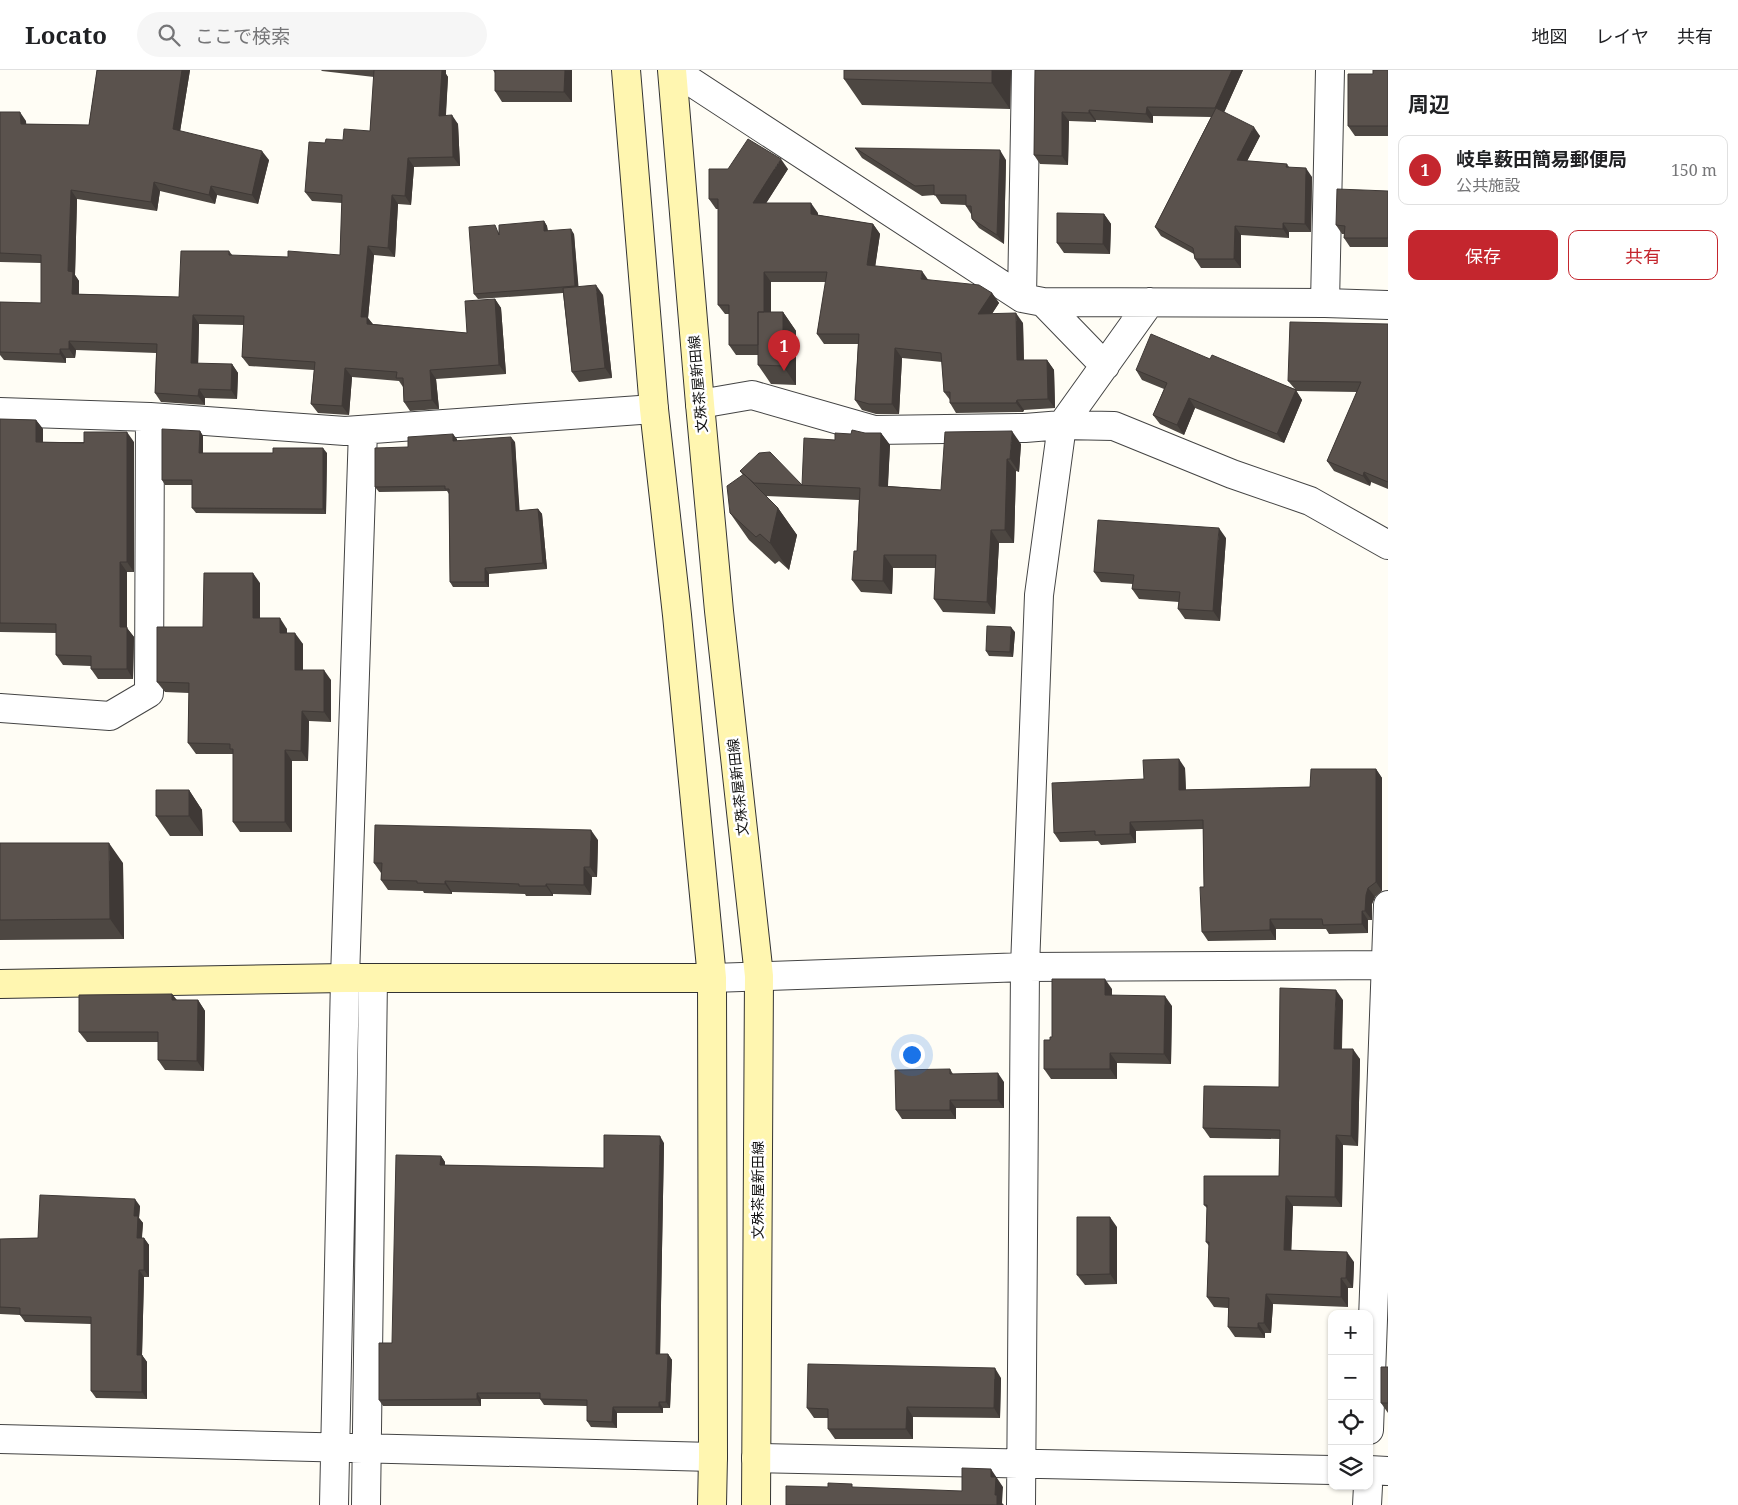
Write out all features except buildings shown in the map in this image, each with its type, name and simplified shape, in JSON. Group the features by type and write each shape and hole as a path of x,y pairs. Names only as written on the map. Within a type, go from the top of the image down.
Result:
{"main road":[{"path":"626,70 654,410 677,614 712,978 712,1505"},
{"name":"文殊茶屋新田線","path":"672,70 719,611 759,976 756,1505"},
{"path":"0,984 345,978 712,978"}],"street":[{"path":"672,70 1032,300 1105,366"},
{"path":"1026,70 1032,300"},
{"path":"1325,303 1330,70"},
{"path":"1032,300 1388,305"},
{"path":"1021,1505 1025,967 1039,595 1062,425 1150,302"},
{"path":"700,404 752,395 874,430 1025,428 1062,425 1114,426 1232,474 1310,501 1388,545"},
{"path":"0,412 150,417 345,431 654,410"},
{"path":"0,708 110,716 149,693 150,417"},
{"path":"334,1505 345,978 362,430"},
{"path":"1370,1400 1388,905"},
{"path":"712,978 1025,967 1387,965"},
{"path":"366,1505 373,978"},
{"path":"0,1439 713,1457"},
{"path":"756,1458 1328,1470"},
{"path":"1373,1470 1388,1471"},
{"path":"1367,1505 1368,1490"}],"place":[{"name":"岐阜薮田簡易郵便局","path":"784,371"}]}
